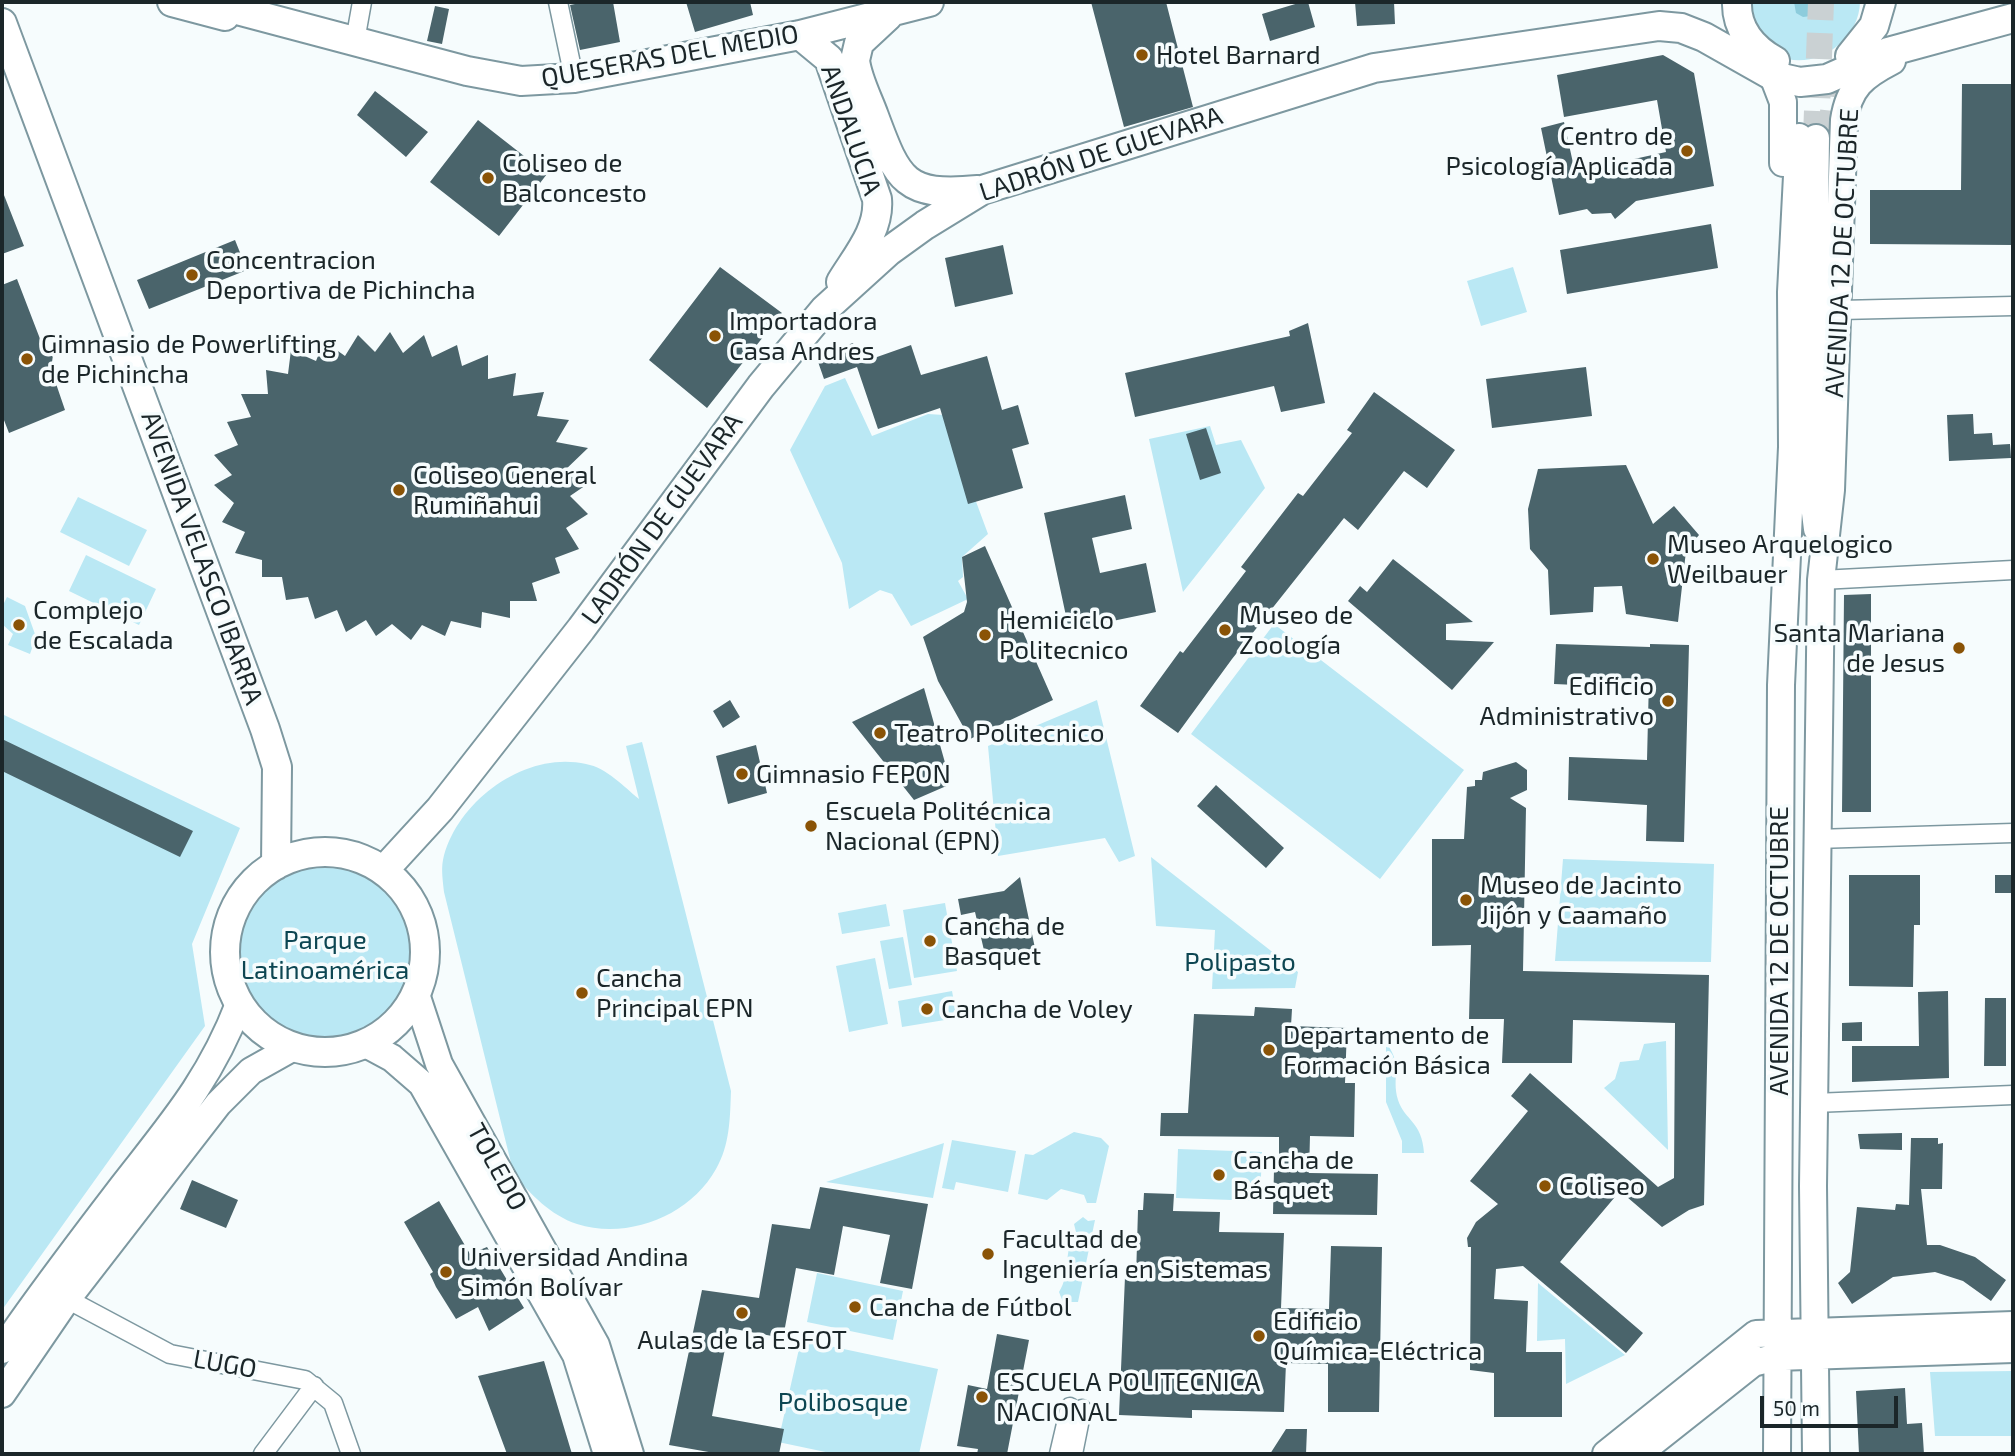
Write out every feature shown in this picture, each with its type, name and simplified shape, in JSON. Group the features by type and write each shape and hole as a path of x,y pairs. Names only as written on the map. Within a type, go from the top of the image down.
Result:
{"main road":[{"path":"172,2 255,24 304,30"},
{"name":"QUESERAS DEL MEDIO","path":"207,2 304,30 467,71 521,81 574,78 800,35 929,2"},
{"path":"1737,2 1742,29 1761,52 1791,69 1827,79"},
{"path":"1850,56 1874,26 1881,2"},
{"name":"ANDALUCIA","path":"890,14 859,43 855,60 892,162 908,181 923,189 951,192 982,190"},
{"path":"1773,76 1800,82 1827,79 1888,52 2013,18"},
{"name":"AVENIDA VELASCO IBARRA","path":"2,23 195,538 277,767 276,865"},
{"name":"LADRÓN DE GUEVARA","path":"384,870 440,809 581,629 761,386 825,309 906,237 982,190 1374,68 1646,27 1681,28 1696,33 1773,76"},
{"name":"AVENIDA 12 DE OCTUBRE","path":"1815,1454 1814,1103 1821,580 1831,490 1840,310 1844,120 1849,95 1861,79 1879,68 1972,30"},
{"name":"ANDALUCIA","path":"800,35 829,59 877,204 872,231 825,309"},
{"path":"2,54 17,103 155,481 195,538"},
{"path":"2,76 17,103"},
{"name":"AVENIDA 12 DE OCTUBRE","path":"1773,76 1783,102 1784,404 1792,447"},
{"name":"AVENIDA 12 DE OCTUBRE","path":"1777,1454 1781,685 1792,447 1791,292 1815,138 1820,480 1814,510 1822,552"},
{"path":"1780,772 1793,827 1803,836 1816,839"},
{"path":"331,852 359,857 384,870 404,889 422,926 425,968 416,994 404,1015 387,1032 366,1044 342,1052 317,1053 292,1048 259,1029 239,1004 227,975 225,943 233,912 251,885 276,865 302,854 331,852"},
{"path":"1779,966 1793,969 1803,979 1815,1015"},
{"name":"TOLEDO","path":"416,994 439,1064 596,1345 631,1454"},
{"path":"2,1350 46,1285 198,1090 223,1045 239,1004"},
{"name":"TOLEDO","path":"366,1044 392,1058 422,1084 576,1355 607,1454"},
{"path":"2,1394 67,1298 236,1084 251,1071 292,1048"},
{"path":"1815,1344 2013,1325"},
{"path":"1606,1454 1756,1334 1777,1345 2013,1349"},
{"path":"1638,1454 1777,1345"}],"street":[{"path":"355,41 362,2"},
{"path":"558,2 574,78"},
{"path":"1840,310 2013,306"},
{"path":"1821,580 2013,570"},
{"path":"1816,839 2013,833"},
{"path":"1814,1103 2013,1095"},
{"name":"LUGO","path":"67,1298 170,1354 284,1375 314,1386"},
{"path":"263,1454 314,1386 333,1403 351,1454"},
{"path":"1059,1454 1074,1416 1073,1454"}],"green space":[{"path":"1746,2 1860,2 1857,19 1848,35 1836,47 1806,60 1790,60 1775,54 1762,42"},
{"path":"1513,267 1527,312 1481,326 1467,281"},
{"path":"845,378 872,436 928,414 944,415 988,534 962,557 963,577 958,581 968,599 911,626 892,594 880,590 849,609 842,563 790,450 825,386"},
{"path":"1210,426 1216,445 1241,440 1265,488 1183,592 1149,439"},
{"path":"78,497 147,530 129,566 60,532"},
{"path":"86,555 156,589 139,625 69,591"},
{"name":"Complejo de Escalada","path":"7,597 25,606 36,637 30,654 8,645 13,634 2,624 2,607"},
{"path":"1274,624 1464,770 1380,879 1191,734"},
{"path":"1097,700 1135,856 1119,862 1105,838 998,856 988,746"},
{"path":"2,714 240,828 192,944 205,1026 2,1310"},
{"path":"642,742 731,1091 730,1121 721,1160 705,1186 690,1200 656,1220 637,1226 597,1228 577,1224 550,1210 514,1175 444,892 442,864 450,838 462,818 478,800 518,773 540,765 563,762 594,766 614,778 639,799 626,746"},
{"name":"Polipasto","path":"1151,857 1298,972 1295,988 1212,989 1215,930 1156,926"},
{"path":"1563,859 1714,864 1711,962 1555,961"},
{"name":"Parque Latinoamérica","path":"325,865 359,872 375,880 388,892 400,905 408,921 415,955 408,989 400,1005 388,1018 375,1030 359,1038 325,1045 291,1038 275,1030 262,1018 250,1005 242,989 235,955 242,921 250,905 262,892 275,880 291,872"},
{"name":"Cancha de Basquet","path":"945,903 957,971 914,978 903,910"},
{"path":"886,904 890,926 842,934 838,913"},
{"name":"Cancha de Voley","path":"903,937 912,985 889,989 880,941"},
{"name":"Cancha de Basquet","path":"875,958 888,1024 849,1032 836,966"},
{"name":"Cancha de Voley","path":"952,991 957,1018 902,1027 898,1001"},
{"path":"1666,1041 1668,1150 1604,1088 1615,1079 1620,1062 1639,1060 1644,1044"},
{"path":"1386,1042 1396,1065 1398,1100 1420,1134 1424,1153 1402,1153 1402,1141 1386,1102"},
{"path":"1074,1132 1101,1138 1109,1146 1096,1203 1087,1203 1084,1195 1061,1189 1047,1200 1018,1194 1025,1154 1033,1155"},
{"path":"952,1140 1016,1151 1008,1192 956,1182 954,1190 942,1188"},
{"path":"944,1143 933,1198 826,1182"},
{"name":"Cancha de Básquet","path":"1178,1149 1262,1152 1260,1201 1176,1198"},
{"path":"1083,1217 1088,1221 1095,1220 1078,1302 1063,1302 1059,1292 1076,1232 1074,1224"},
{"name":"Cancha de Fútbol","path":"817,1273 903,1291 893,1340 807,1322"},
{"path":"1538,1283 1625,1355 1566,1384 1565,1339 1537,1341"},
{"name":"Polibosque","path":"801,1340 938,1369 919,1454 835,1454 778,1442"},
{"path":"2013,1371 2013,1436 1935,1436 1930,1372"}],"shaded area":[{"path":"1794,2 1818,2 1818,7 1811,16 1803,17 1796,13"}],"building":[{"path":"613,2 620,42 580,50 570,5"},
{"path":"686,2 750,2 753,15 695,32"},
{"name":"Hotel Barnard","path":"1091,2 1166,2 1193,107 1124,127"},
{"path":"1308,2 1315,27 1270,41 1262,14"},
{"path":"1355,2 1394,2 1395,24 1357,26"},
{"path":"435,6 449,9 442,44 427,41"},
{"path":"1663,55 1694,73 1714,186 1636,201 1615,219 1611,213 1592,214 1587,209 1559,215 1541,128 1564,122 1575,172 1666,152 1657,100 1564,117 1557,75"},
{"path":"1962,84 2013,84 2013,245 1870,244 1870,190 1961,190"},
{"path":"375,91 428,132 406,157 357,115"},
{"name":"Coliseo de Balconcesto","path":"478,120 547,174 499,236 430,182"},
{"path":"2,190 24,246 2,254"},
{"path":"1711,224 1718,268 1567,294 1560,250"},
{"name":"Concentracion Deportiva de Pichincha","path":"235,240 247,270 149,309 137,280"},
{"path":"1003,245 1013,294 955,307 945,258"},
{"name":"Importadora Casa Andres","path":"720,267 782,313 707,408 649,360"},
{"name":"Gimnasio de Powerlifting de Pichincha","path":"17,279 42,344 53,355 51,369 65,410 9,433 2,415 2,285"},
{"path":"1308,323 1325,403 1281,412 1274,386 1135,417 1125,373 1290,336 1289,331"},
{"name":"Coliseo General Rumiñahui","path":"390,332 403,353 424,335 432,357 457,345 462,366 488,355 488,379 516,373 513,396 544,392 537,416 569,420 556,442 588,448 562,473 589,483 570,496 588,514 566,528 579,549 555,558 560,573 532,583 537,601 510,601 510,618 482,612 481,628 451,621 445,636 422,625 411,640 392,624 376,636 366,620 346,632 337,610 315,619 308,597 286,600 282,577 262,577 262,560 235,553 245,532 222,522 234,503 214,485 232,475 214,455 238,445 227,422 251,417 241,394 268,394 266,370 288,374 291,350 316,361 324,341 345,356 358,335 375,352"},
{"path":"853,343 860,363 911,345 921,375 987,356 1002,410 1018,405 1029,444 1012,449 1023,488 968,504 940,408 878,429 857,367 824,379 816,356"},
{"path":"1586,367 1592,416 1492,428 1486,379"},
{"path":"1374,392 1455,450 1427,488 1404,471 1358,530 1344,518 1232,659 1178,733 1140,706 1180,651 1183,653 1246,571 1241,567 1298,493 1303,496 1352,433 1347,430"},
{"path":"1973,414 1974,434 1992,433 1993,445 2010,444 2011,458 1949,461 1947,415"},
{"path":"1206,428 1221,473 1200,480 1186,434"},
{"path":"1626,465 1653,524 1674,506 1699,535 1686,551 1678,622 1626,614 1622,586 1594,587 1593,612 1550,615 1548,570 1530,549 1528,509 1538,469"},
{"path":"1125,495 1132,529 1092,538 1100,573 1146,563 1156,612 1069,630 1044,513"},
{"path":"985,546 1053,700 970,739 938,681 923,637 964,612 967,602 962,557"},
{"path":"1393,559 1473,622 1446,624 1446,640 1494,642 1452,690 1348,601 1360,586 1367,592"},
{"path":"1871,594 1871,812 1842,812 1844,595"},
{"name":"Edificio Administrativo","path":"1556,644 1650,647 1650,644 1689,645 1684,842 1646,841 1647,805 1568,800 1569,757 1647,760 1649,679 1578,677 1577,685 1554,684"},
{"path":"924,688 951,784 914,800 852,722"},
{"path":"730,700 740,717 723,728 713,711"},
{"path":"2,739 193,831 180,857 2,771"},
{"name":"Gimnasio FEPON","path":"756,745 767,793 728,804 716,756"},
{"path":"1516,762 1527,770 1527,790 1510,798 1526,808 1523,971 1709,975 1704,1205 1689,1210 1662,1227 1620,1191 1560,1262 1643,1333 1626,1353 1523,1266 1496,1269 1494,1299 1528,1301 1526,1352 1562,1352 1562,1417 1494,1417 1494,1373 1470,1370 1471,1247 1468,1247 1467,1238 1476,1222 1498,1204 1470,1181 1528,1111 1511,1096 1530,1073 1658,1187 1674,1178 1675,1023 1573,1020 1572,1063 1502,1063 1504,1019 1469,1019 1471,945 1432,946 1432,839 1464,839 1467,787 1475,786 1475,780 1482,780 1483,772"},
{"path":"1216,785 1284,848 1266,868 1197,806"},
{"path":"1849,875 1920,875 1920,925 1914,925 1913,987 1849,986"},
{"path":"1995,875 2013,875 2013,893 1995,893"},
{"path":"1020,877 1036,953 987,963 975,912 961,915 958,899 1004,891"},
{"path":"1948,991 1949,1078 1852,1082 1852,1046 1919,1046 1918,992"},
{"path":"1985,998 2006,998 2006,1066 1984,1066"},
{"path":"1255,1007 1292,1009 1291,1026 1347,1028 1345,1083 1355,1083 1354,1137 1310,1136 1309,1173 1378,1174 1377,1215 1273,1214 1274,1169 1279,1169 1279,1137 1160,1136 1161,1113 1188,1113 1194,1014 1254,1016"},
{"path":"1862,1022 1862,1041 1842,1041 1842,1023"},
{"path":"1902,1133 1902,1150 1860,1149 1858,1134"},
{"path":"1911,1138 1938,1138 1938,1144 1943,1143 1942,1189 1921,1189 1927,1245 1940,1245 1975,1257 2006,1280 1991,1301 1963,1281 1935,1272 1893,1277 1852,1304 1838,1283 1850,1272 1857,1207 1895,1210 1896,1204 1909,1205"},
{"path":"192,1180 238,1200 226,1228 180,1209"},
{"name":"Aulas de la ESFOT","path":"820,1187 928,1204 912,1289 880,1283 890,1235 843,1226 834,1275 796,1268 783,1338 729,1328 712,1416 784,1429 779,1454 720,1454 669,1445 702,1290 759,1298 772,1224 810,1229"},
{"path":"1144,1193 1174,1194 1173,1211 1220,1212 1219,1232 1284,1233 1281,1308 1329,1309 1331,1246 1382,1247 1379,1412 1328,1412 1328,1364 1286,1363 1284,1412 1192,1410 1192,1418 1119,1415 1125,1277 1136,1278 1138,1210 1143,1210"},
{"path":"439,1201 470,1254 487,1247 524,1308 489,1331 478,1307 456,1319 436,1287 430,1274 433,1272 404,1222"},
{"path":"997,1334 1029,1340 1007,1454 977,1454 978,1449 957,1446 968,1385 987,1389"},
{"path":"544,1361 572,1454 507,1454 478,1376"},
{"path":"1905,1388 1907,1424 1922,1423 1924,1454 1859,1454 1856,1391"},
{"path":"1286,1429 1307,1429 1306,1454 1270,1454"}],"tunnel":[{"path":"1816,137 1821,2"},
{"path":"1831,139 1838,77 1849,57"}],"place":[{"name":"Hotel Barnard","path":"1142,55"},
{"name":"Centro de Psicología Aplicada","path":"1687,151"},
{"name":"Coliseo de Balconcesto","path":"488,178"},
{"name":"Concentracion Deportiva de Pichincha","path":"192,275"},
{"name":"Importadora Casa Andres","path":"715,336"},
{"name":"Gimnasio de Powerlifting de Pichincha","path":"27,359"},
{"name":"Coliseo General Rumiñahui","path":"399,490"},
{"name":"Museo Arquelogico Weilbauer","path":"1653,559"},
{"name":"Complejo de Escalada","path":"19,625"},
{"name":"Museo de Zoología","path":"1225,630"},
{"name":"Hemiciclo Politecnico","path":"985,635"},
{"name":"Santa Mariana de Jesus","path":"1959,648"},
{"name":"Edificio Administrativo","path":"1668,701"},
{"name":"Teatro Politecnico","path":"880,733"},
{"name":"Gimnasio FEPON","path":"742,774"},
{"name":"Escuela Politécnica Nacional (EPN)","path":"811,826"},
{"name":"Museo de Jacinto Jijón y Caamaño","path":"1466,900"},
{"name":"Cancha de Basquet","path":"930,941"},
{"name":"Cancha Principal EPN","path":"582,993"},
{"name":"Cancha de Voley","path":"927,1009"},
{"name":"Departamento de Formación Básica","path":"1269,1050"},
{"name":"Cancha de Básquet","path":"1219,1175"},
{"name":"Coliseo","path":"1545,1186"},
{"name":"Facultad de Ingeniería en Sistemas","path":"988,1254"},
{"name":"Universidad Andina Simón Bolívar","path":"446,1272"},
{"name":"Cancha de Fútbol","path":"855,1307"},
{"name":"Aulas de la ESFOT","path":"742,1313"},
{"name":"Edificio Química-Eléctrica","path":"1259,1336"},
{"name":"ESCUELA POLITECNICA NACIONAL","path":"982,1397"}]}
